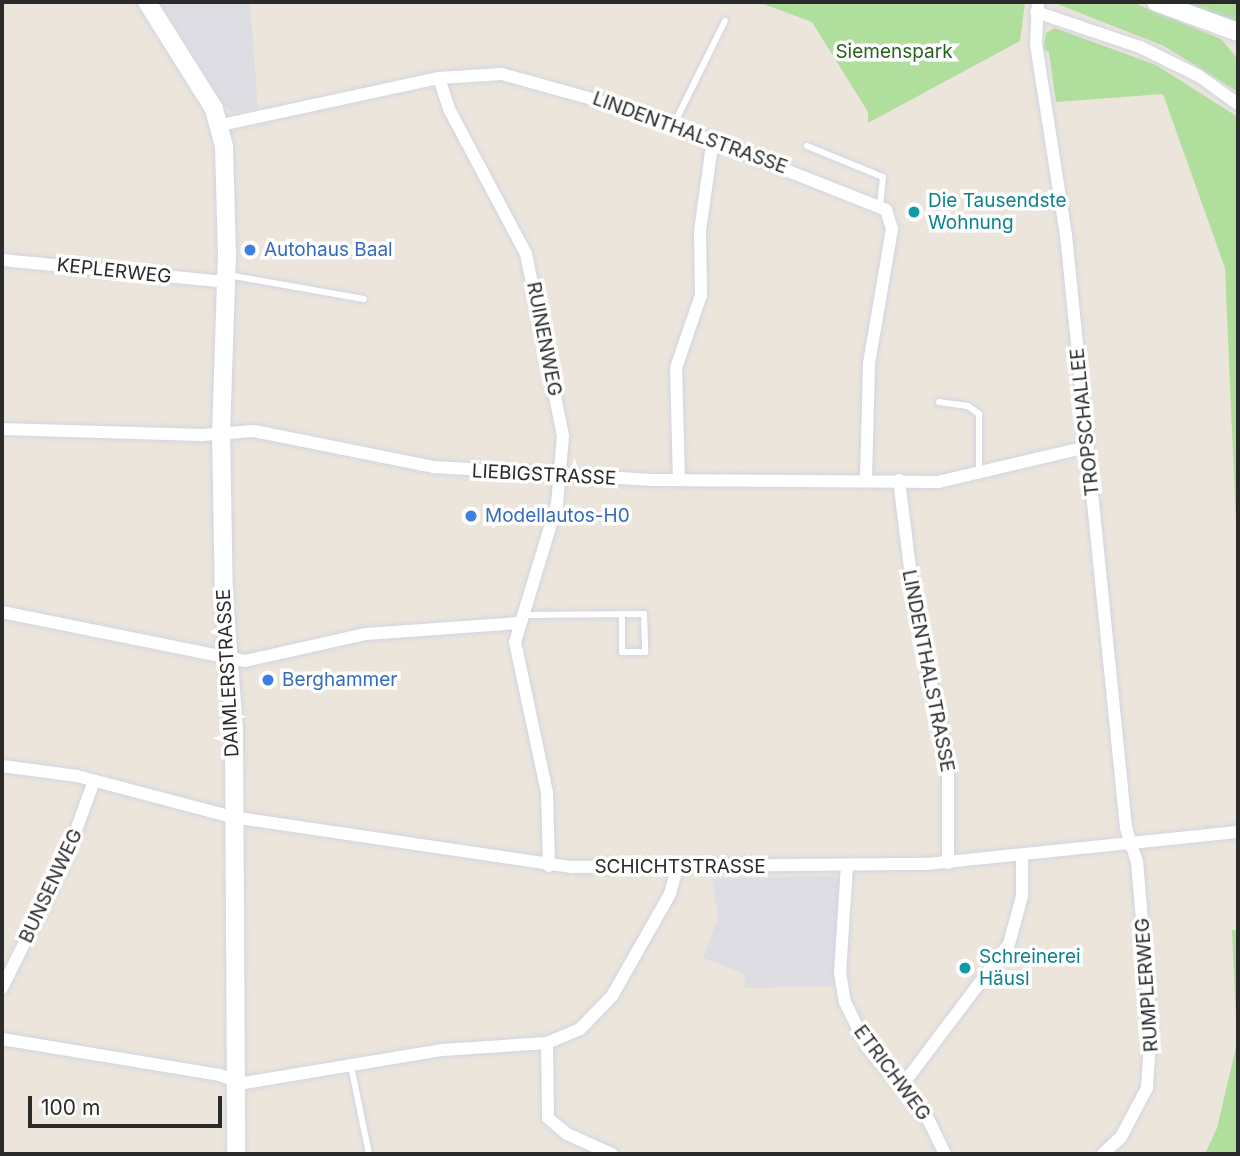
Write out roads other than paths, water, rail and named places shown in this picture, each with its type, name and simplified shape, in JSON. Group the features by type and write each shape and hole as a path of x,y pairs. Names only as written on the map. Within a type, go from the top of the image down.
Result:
{"street":[{"name":"DAIMLERSTRASSE","path":"147,2 221,125 225,279 220,432 227,656 234,729 232,817 236,1154"},
{"path":"1156,2 1238,32"},
{"path":"1037,7 1140,47 1199,76 1238,104"},
{"name":"TROPSCHALLEE","path":"1037,7 1036,44 1066,235 1126,828 1132,842"},
{"name":"LINDENTHALSTRASSE","path":"221,125 439,78 480,73 521,77 674,124 880,207"},
{"name":"RUINENWEG","path":"439,78 449,109 526,254 563,436 563,475 520,619 517,663 550,814 550,866"},
{"path":"679,480 676,368 702,289 701,231 713,139"},
{"path":"866,479 869,364 892,229 889,214 880,207"},
{"name":"KEPLERWEG","path":"2,260 225,279"},
{"name":"LIEBIGSTRASSE","path":"2,429 278,435 434,467 679,480 866,479 938,482 1087,447"},
{"name":"LINDENTHALSTRASSE","path":"899,480 915,609 948,762 948,863"},
{"path":"2,612 245,661 366,634 520,619"},
{"name":"SCHICHTSTRASSE","path":"2,766 94,780 232,817 550,866 948,863 1238,832"},
{"name":"BUNSENWEG","path":"2,988 64,863 94,780"},
{"name":"RUMPLERWEG","path":"1102,1154 1130,1124 1152,1069 1148,978 1132,842"},
{"path":"901,1087 1009,944 1022,896 1022,856"},
{"name":"ETRICHWEG","path":"847,865 842,992 861,1037 929,1121 945,1154"},
{"path":"2,1039 219,1075 236,1082 460,1048 547,1044 580,1029 612,996 670,894 677,867"},
{"path":"547,1044 548,1118 567,1134 612,1154"}],"lane":[{"path":"674,124 725,21"},
{"path":"807,146 883,177 880,207"},
{"path":"225,279 364,299"},
{"path":"939,402 968,407 979,414 979,473"},
{"path":"520,619 622,614 644,614 645,652 622,652 622,614"},
{"path":"351,1066 369,1154"}],"place":[{"name":"Die Tausendste Wohnung","path":"914,212"},
{"name":"Autohaus Baal","path":"250,250"},
{"name":"Modellautos-H0","path":"471,516"},
{"name":"Berghammer","path":"268,680"},
{"name":"Schreinerei Häusl","path":"965,968"}],"park label":[{"name":"Siemenspark","path":"894,52"}]}
